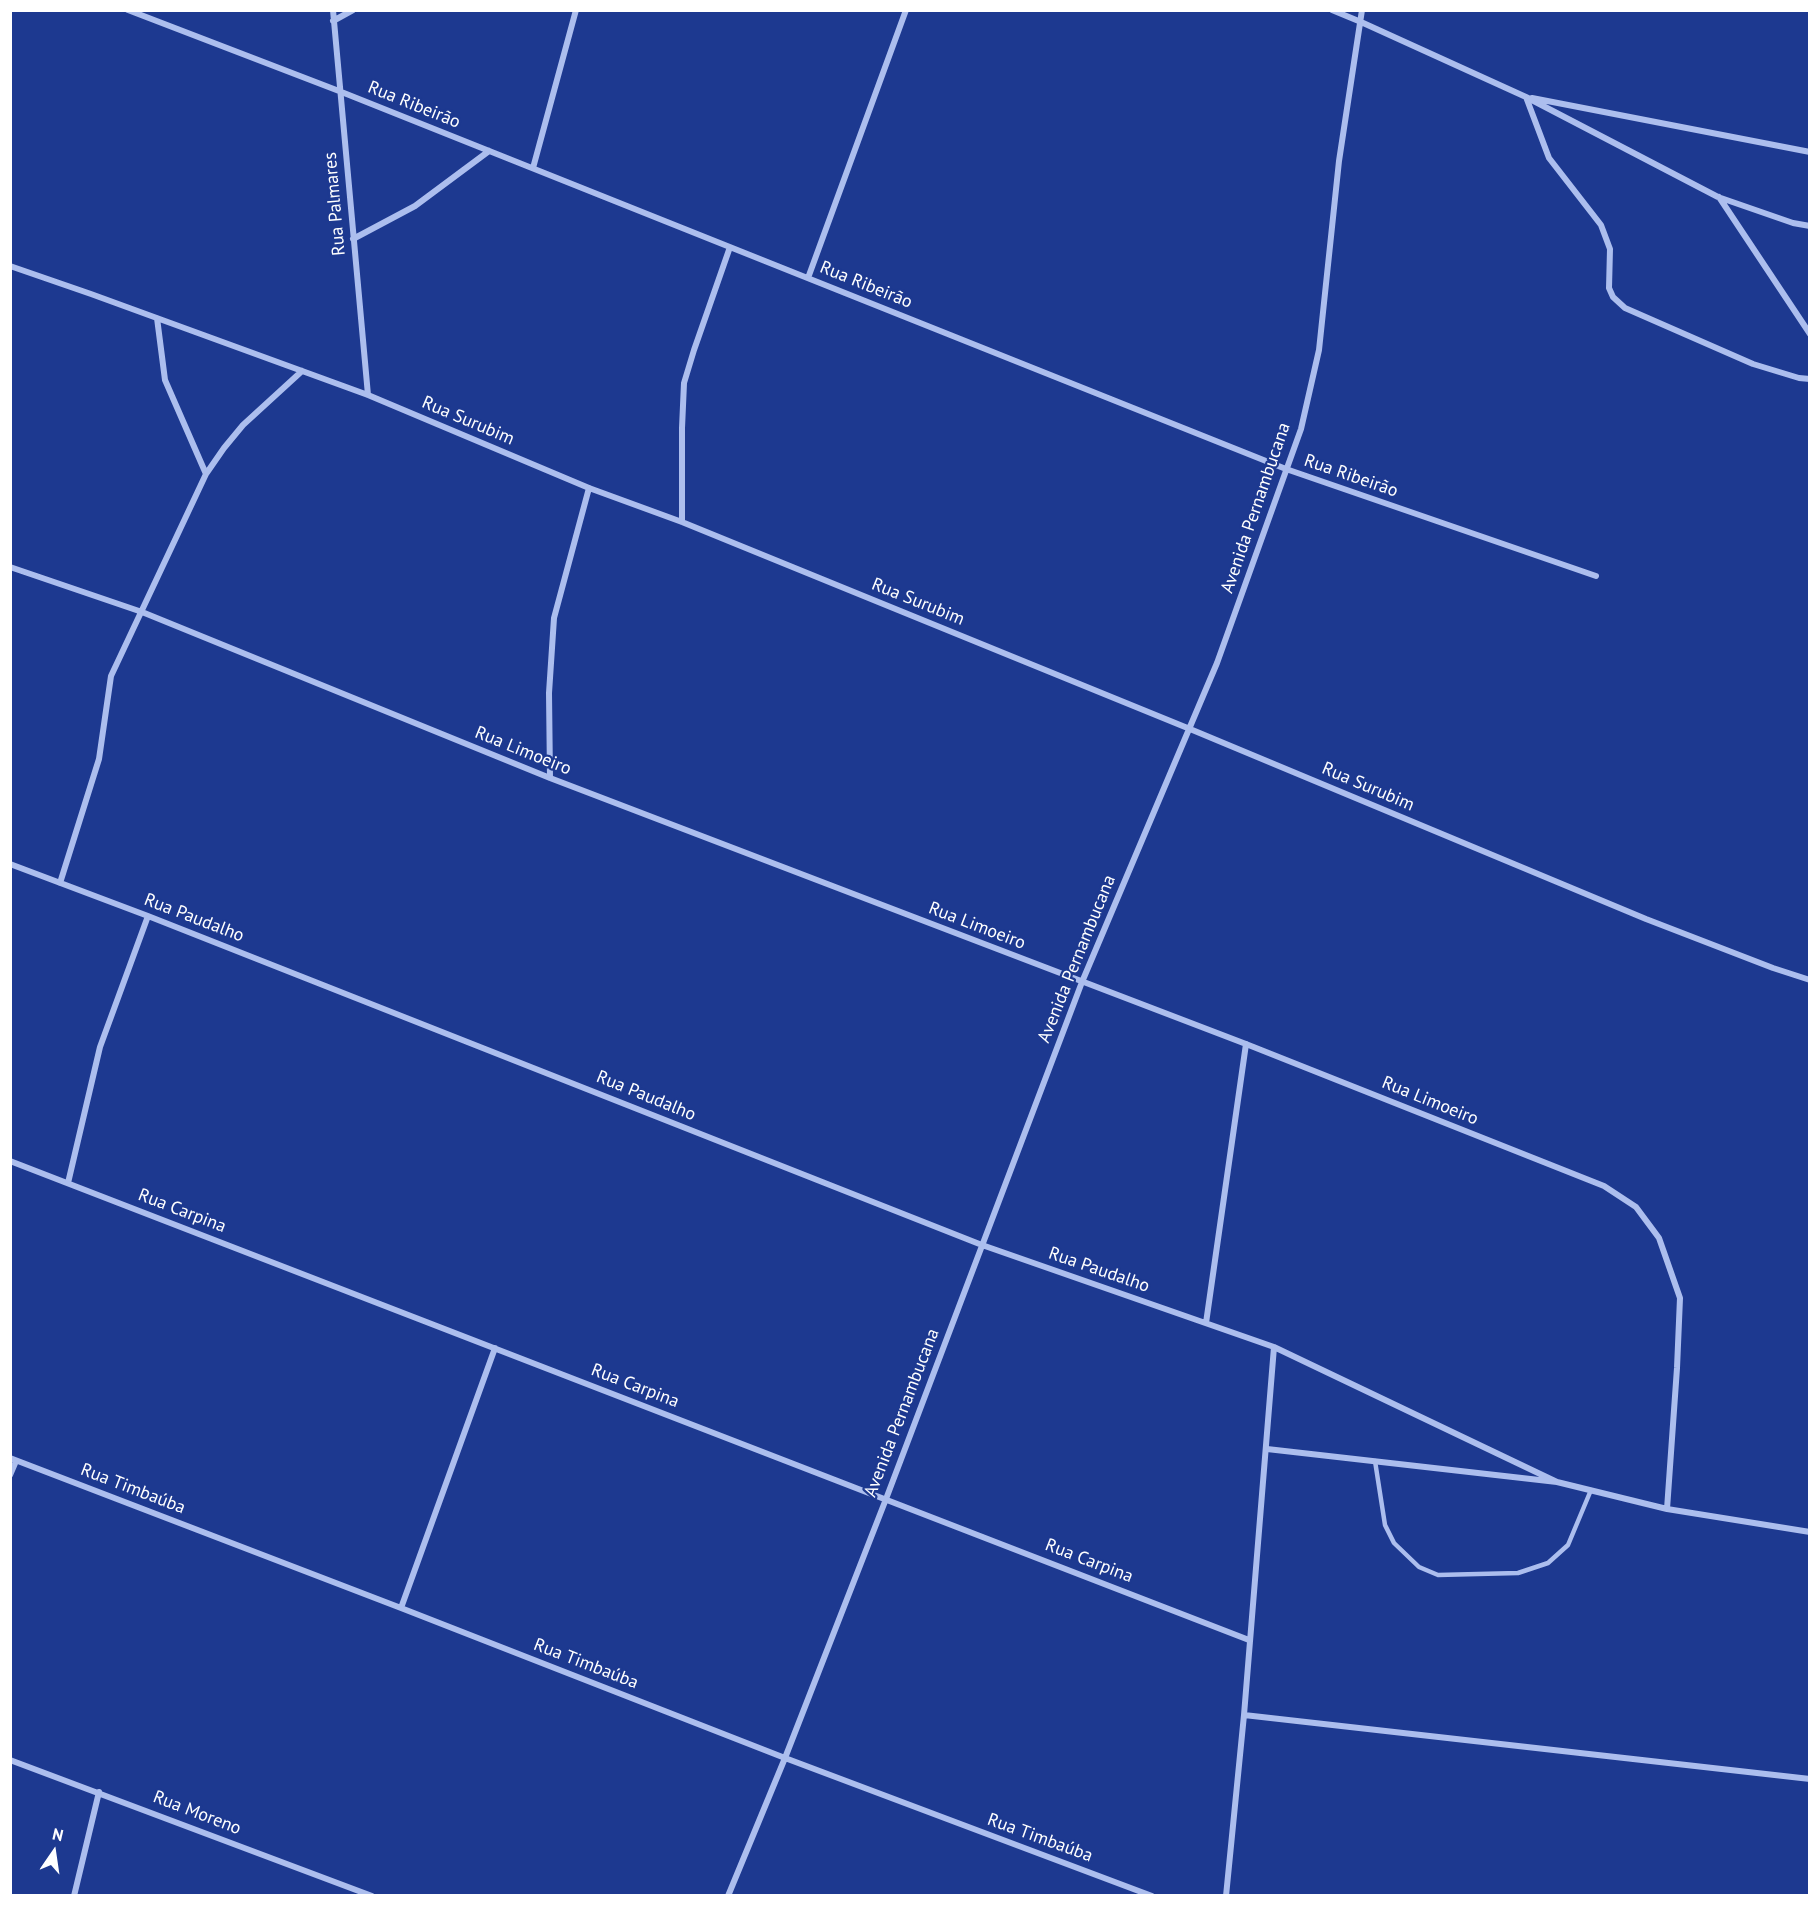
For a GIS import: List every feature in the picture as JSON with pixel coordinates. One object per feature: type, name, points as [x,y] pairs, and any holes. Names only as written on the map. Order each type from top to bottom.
[{"type":"street","name":"Rua Ribeirão","points":[[128,10],[339,91],[1286,469],[1596,576]]},
{"type":"street","name":"Rua Palmares","points":[[333,10],[368,395]]},
{"type":"street","points":[[333,21],[353,10]]},
{"type":"street","points":[[533,168],[576,10]]},
{"type":"street","points":[[808,278],[906,10]]},
{"type":"street","points":[[1332,10],[1526,97],[1718,197],[1793,223],[1809,226]]},
{"type":"street","name":"Avenida Pernambucana","points":[[728,1896],[785,1758],[886,1499],[1082,982],[1217,663],[1301,429],[1319,350],[1340,161],[1362,10]]},
{"type":"street","points":[[1526,97],[1809,152]]},
{"type":"street","points":[[1526,97],[1549,158],[1601,225],[1610,249],[1610,288],[1613,297],[1625,308],[1753,364],[1809,379]]},
{"type":"street","points":[[353,239],[415,206],[489,151]]},
{"type":"street","points":[[1718,197],[1809,334]]},
{"type":"street","points":[[682,522],[684,383],[730,247]]},
{"type":"street","name":"Rua Surubim","points":[[10,266],[368,395],[589,488],[682,522],[1190,729],[1646,919],[1809,980]]},
{"type":"street","points":[[157,318],[165,380],[206,474]]},
{"type":"street","points":[[60,883],[99,759],[111,676],[206,474],[243,425],[302,371]]},
{"type":"street","points":[[550,778],[549,693],[554,618],[589,488]]},
{"type":"street","name":"Rua Limoeiro","points":[[10,567],[142,612],[550,778],[1246,1044],[1604,1186],[1636,1206],[1659,1238],[1680,1298],[1667,1509]]},
{"type":"street","name":"Rua Paudalho","points":[[10,864],[148,916],[982,1245],[1274,1347],[1557,1482]]},
{"type":"street","points":[[68,1183],[100,1047],[148,916]]},
{"type":"street","points":[[1206,1323],[1246,1044]]},
{"type":"street","name":"Rua Carpina","points":[[10,1161],[1250,1640]]},
{"type":"street","points":[[1226,1896],[1244,1714],[1274,1347]]},
{"type":"street","points":[[401,1608],[495,1348]]},
{"type":"street","points":[[1267,1449],[1557,1482],[1667,1509],[1809,1532]]},
{"type":"street","points":[[10,1475],[14,1460]]},
{"type":"street","name":"Rua Timbaúba","points":[[14,1460],[785,1758],[1152,1896]]},
{"type":"street","points":[[1244,1714],[1809,1779]]},
{"type":"street","name":"Rua Moreno","points":[[10,1760],[368,1895]]},
{"type":"street","points":[[74,1896],[99,1792]]},
{"type":"lane","points":[[1375,1461],[1385,1525],[1394,1543],[1419,1566],[1438,1575],[1518,1573],[1548,1563],[1568,1545],[1591,1490]]}]
